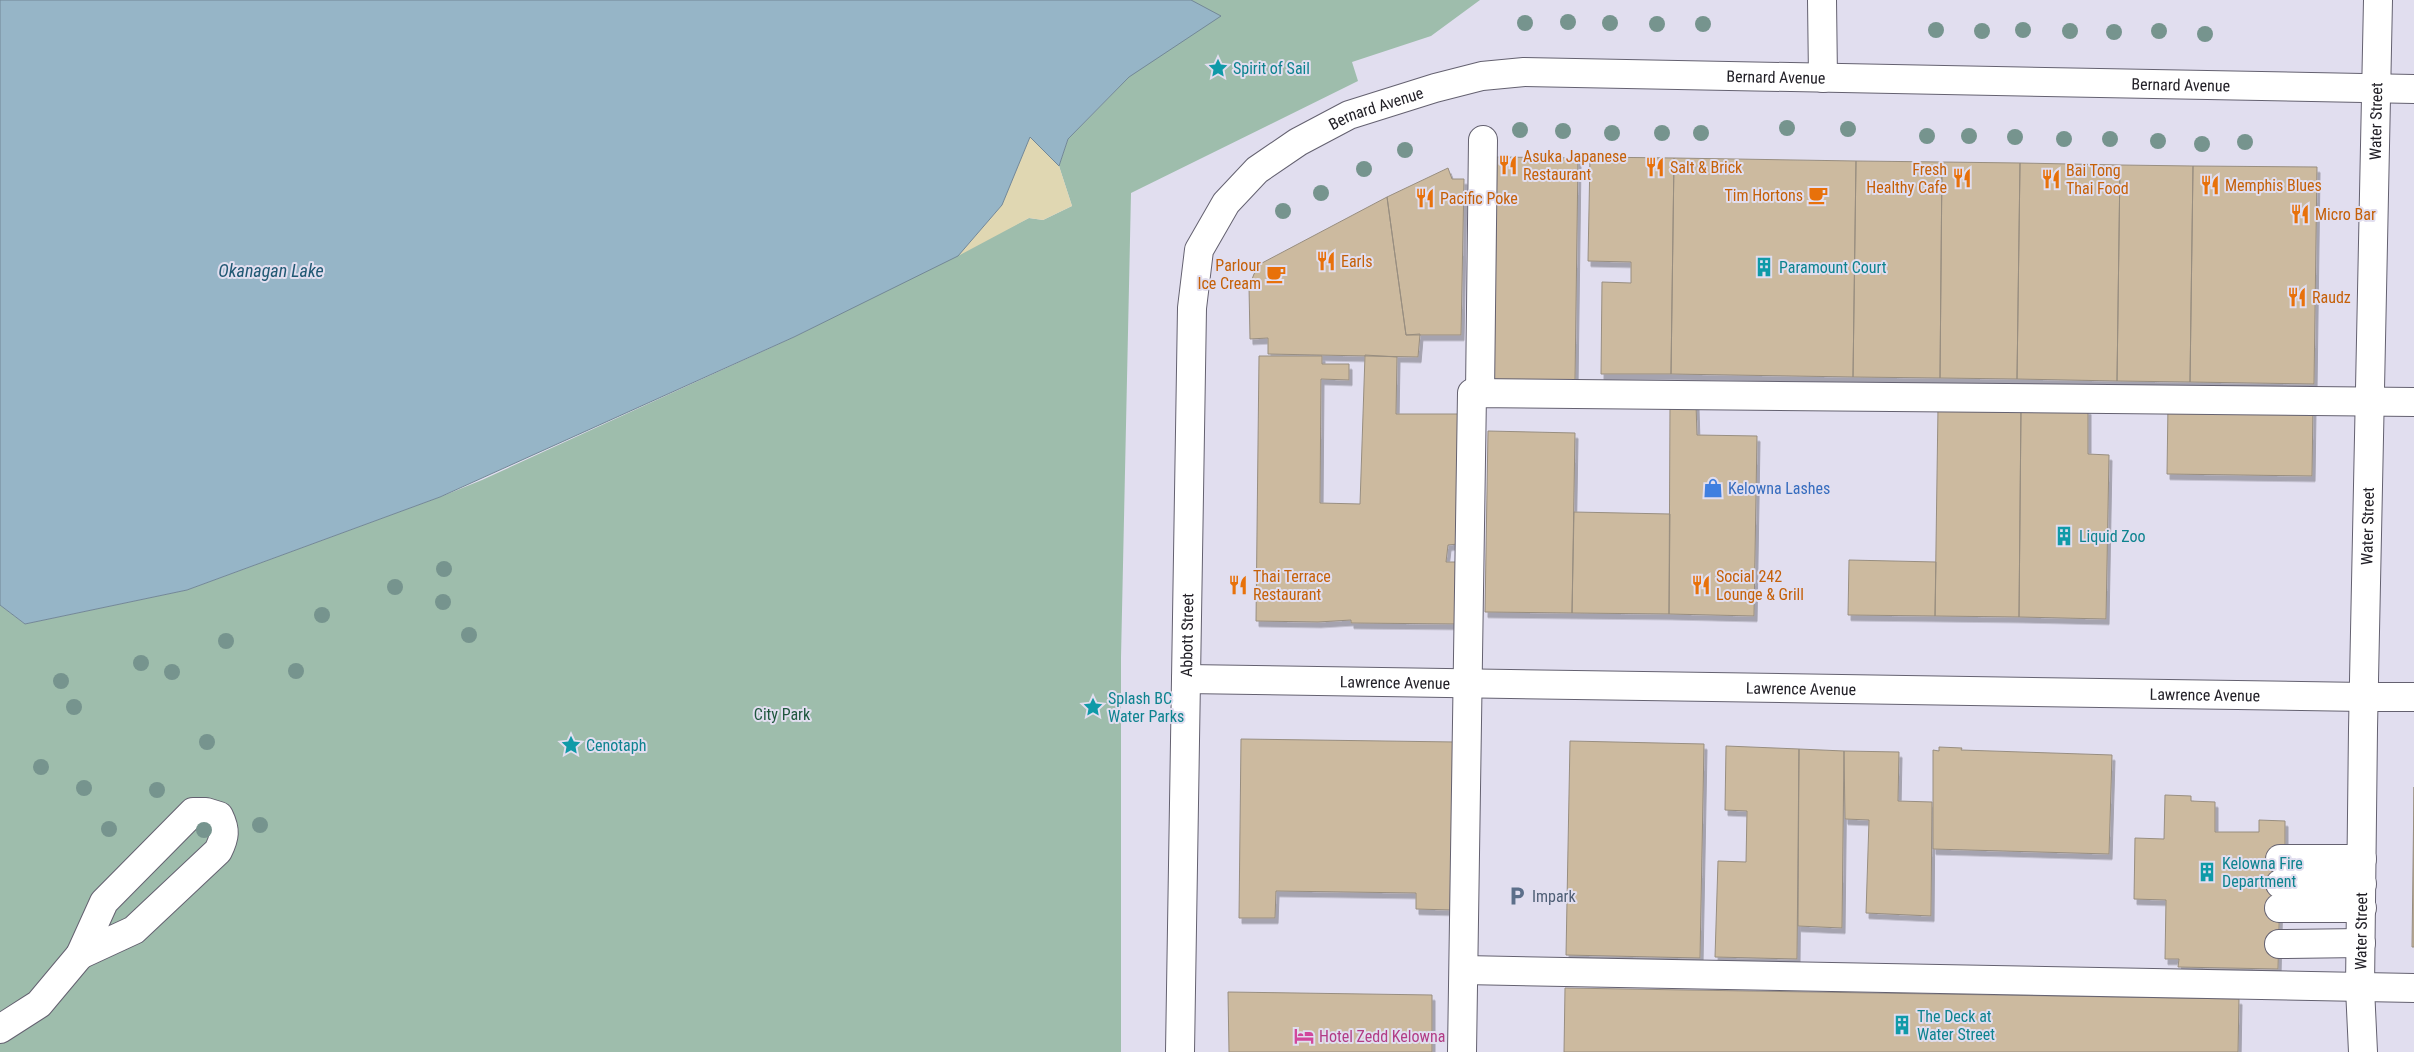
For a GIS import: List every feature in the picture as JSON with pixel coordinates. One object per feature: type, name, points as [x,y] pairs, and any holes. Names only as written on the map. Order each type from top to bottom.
[{"type":"main road","points":[[1822,0],[1823,78]]},
{"type":"main road","name":"Water Street","points":[[2363,1052],[2360,988],[2364,697],[2378,0]]},
{"type":"main road","name":"Bernard Avenue","points":[[1199,250],[1226,203],[1257,170],[1298,142],[1349,115],[1435,88],[1482,76],[1524,72],[2414,89]]},
{"type":"main road","points":[[1480,393],[1483,140]]},
{"type":"main road","name":"Abbott Street","points":[[1180,1052],[1192,308],[1199,250]]},
{"type":"main road","points":[[1462,1052],[1472,393],[2414,402]]},
{"type":"main road","name":"Lawrence Avenue","points":[[1186,679],[2414,697]]},
{"type":"main road","points":[[0,1029],[39,1004],[80,955],[104,902],[181,822],[192,812],[206,812],[219,816],[225,828],[224,838],[218,851],[134,930],[80,955]]},
{"type":"main road","points":[[2362,883],[2280,884],[2362,883]]},
{"type":"main road","points":[[2279,944],[2361,943]]},
{"type":"main road","points":[[1464,970],[2414,988]]},
{"type":"green space","name":"City Park","points":[[1191,0],[1480,0],[1431,36],[1352,62],[1358,81],[1131,193],[1121,658],[1121,1052],[0,1052],[0,605],[25,624],[187,590],[440,497],[482,480],[794,337],[1029,218],[1043,220],[1072,206],[1059,166],[1068,139],[1129,77]]},
{"type":"sand","points":[[1030,137],[1059,166],[1072,206],[1043,220],[1029,218],[958,256],[1002,205]]},
{"type":"water","name":"Okanagan Lake","points":[[0,0],[1191,0],[1221,16],[1129,77],[1068,139],[1059,166],[1030,137],[1002,205],[958,256],[794,337],[440,497],[187,590],[25,624],[0,605]]},
{"type":"building","points":[[1497,157],[1578,158],[1575,381],[1494,380]]},
{"type":"building","points":[[1590,157],[1674,158],[1671,374],[1601,374],[1602,282],[1631,283],[1631,262],[1588,261]]},
{"type":"building","name":"Paramount Court","points":[[1674,158],[1856,161],[1853,377],[1671,374]]},
{"type":"building","points":[[1856,161],[1942,162],[1940,378],[1853,377]]},
{"type":"building","points":[[1942,162],[2020,163],[2017,379],[1940,378]]},
{"type":"building","points":[[2020,163],[2120,165],[2117,381],[2017,379]]},
{"type":"building","points":[[2120,165],[2193,166],[2190,382],[2117,381]]},
{"type":"building","points":[[2193,166],[2317,167],[2314,384],[2190,382]]},
{"type":"building","points":[[1448,168],[1452,179],[1464,179],[1461,335],[1406,335],[1387,197]]},
{"type":"building","points":[[1387,197],[1406,335],[1420,334],[1418,357],[1268,354],[1268,338],[1250,339],[1249,287],[1254,274],[1262,263]]},
{"type":"building","points":[[1365,355],[1397,357],[1396,414],[1460,414],[1458,544],[1448,545],[1446,562],[1458,562],[1457,624],[1351,623],[1351,620],[1318,622],[1256,621],[1259,356],[1322,356],[1322,364],[1349,364],[1349,380],[1321,379],[1320,503],[1360,504]]},
{"type":"building","points":[[1670,404],[1696,404],[1697,435],[1757,436],[1754,616],[1669,614]]},
{"type":"building","points":[[2168,404],[2313,406],[2312,476],[2167,474]]},
{"type":"building","points":[[1938,407],[2021,408],[2019,617],[1935,616]]},
{"type":"building","name":"Liquid Zoo","points":[[2021,408],[2088,409],[2088,454],[2109,455],[2106,619],[2019,617]]},
{"type":"building","points":[[1488,431],[1575,433],[1572,613],[1485,612]]},
{"type":"building","points":[[1574,512],[1670,514],[1669,614],[1572,613]]},
{"type":"building","points":[[1849,560],[1936,562],[1935,616],[1848,615]]},
{"type":"building","points":[[1241,739],[1455,742],[1452,910],[1416,909],[1416,893],[1276,891],[1275,918],[1239,918]]},
{"type":"building","points":[[1570,741],[1704,744],[1700,958],[1566,955]]},
{"type":"building","points":[[1726,746],[1799,749],[1797,959],[1715,957],[1718,861],[1746,862],[1747,811],[1725,810]]},
{"type":"building","points":[[1939,747],[1962,748],[1961,750],[2112,755],[2109,854],[1933,849],[1933,750],[1939,751]]},
{"type":"building","points":[[1799,749],[1844,751],[1842,928],[1798,926]]},
{"type":"building","points":[[1844,751],[1899,752],[1898,801],[1932,802],[1931,916],[1866,913],[1869,820],[1845,819]]},
{"type":"building","points":[[2414,787],[2414,947],[2412,947]]},
{"type":"building","name":"Kelowna Fire Department","points":[[2165,795],[2191,796],[2191,801],[2215,802],[2215,832],[2259,832],[2259,820],[2285,821],[2285,848],[2281,848],[2278,969],[2178,967],[2179,959],[2165,959],[2166,900],[2134,899],[2135,838],[2164,839]]},
{"type":"building","name":"The Deck at Water Street","points":[[1565,988],[2239,999],[2238,1052],[1564,1052]]},
{"type":"building","points":[[1228,992],[1432,995],[1432,1052],[1229,1052]]},
{"type":"place","name":"Spirit of Sail","points":[[1218,68]]},
{"type":"place","name":"Asuka Japanese Restaurant","points":[[1508,165]]},
{"type":"place","name":"Salt & Brick","points":[[1655,167]]},
{"type":"place","name":"Fresh Healthy Cafe","points":[[1962,178]]},
{"type":"place","name":"Bai Tong Thai Food","points":[[2051,179]]},
{"type":"place","name":"Memphis Blues","points":[[2210,185]]},
{"type":"place","name":"Tim Hortons","points":[[1818,195]]},
{"type":"place","name":"Pacific Poke","points":[[1425,198]]},
{"type":"place","name":"Micro Bar","points":[[2300,214]]},
{"type":"place","name":"Earls","points":[[1326,261]]},
{"type":"place","name":"Paramount Court","points":[[1764,267]]},
{"type":"place","name":"Parlour Ice Cream","points":[[1276,274]]},
{"type":"place","name":"Raudz","points":[[2297,297]]},
{"type":"place","name":"Kelowna Lashes","points":[[1713,488]]},
{"type":"place","name":"Liquid Zoo","points":[[2064,536]]},
{"type":"place","name":"Thai Terrace Restaurant","points":[[1238,585]]},
{"type":"place","name":"Social 242 Lounge & Grill","points":[[1701,585]]},
{"type":"place","name":"Splash BC Water Parks","points":[[1093,707]]},
{"type":"place","name":"Cenotaph","points":[[571,745]]},
{"type":"place","name":"Kelowna Fire Department","points":[[2207,872]]},
{"type":"place","name":"Impark","points":[[1517,896]]},
{"type":"place","name":"The Deck at Water Street","points":[[1902,1025]]},
{"type":"place","name":"Hotel Zedd Kelowna","points":[[1304,1036]]}]
